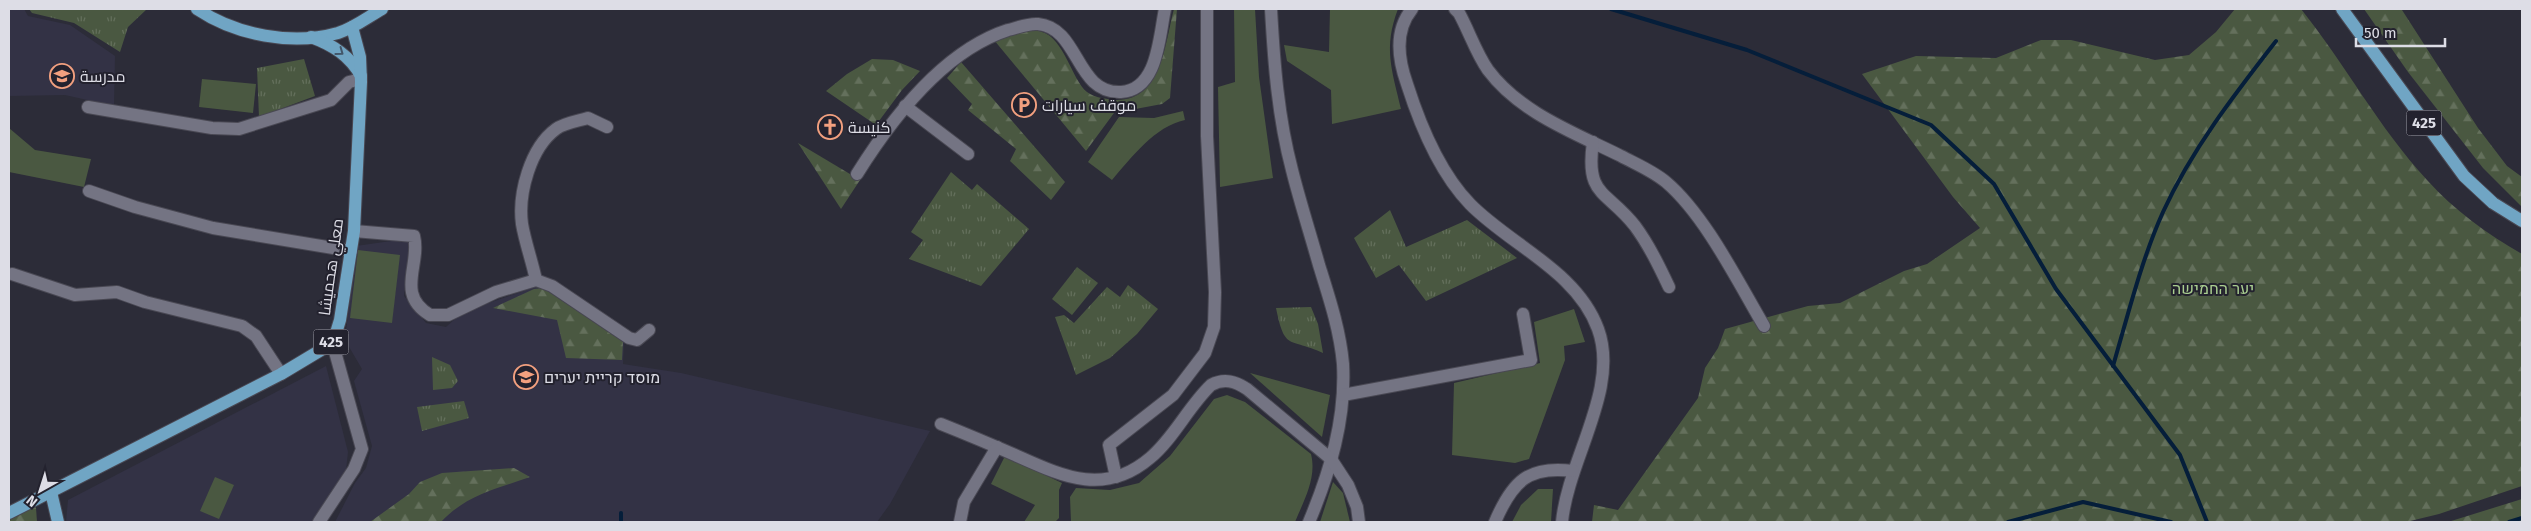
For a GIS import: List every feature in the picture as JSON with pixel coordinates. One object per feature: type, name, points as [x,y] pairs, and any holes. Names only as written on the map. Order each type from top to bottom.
[{"type":"main road","points":[[197,9],[241,30],[282,37],[311,37],[338,33],[382,9]]},
{"type":"main road","name":"425","points":[[2342,9],[2464,176],[2487,198],[2522,222]]},
{"type":"main road","name":"معلي هحميشا","points":[[332,341],[340,320],[354,231],[361,78],[360,57],[352,27]]},
{"type":"main road","points":[[311,37],[342,52],[356,67],[361,78]]},
{"type":"main road","name":"425","points":[[9,514],[281,374],[318,354],[332,341]]},
{"type":"main road","points":[[51,492],[58,522]]},
{"type":"street","points":[[857,174],[881,135],[905,106],[971,46],[996,34],[1038,24],[1055,30],[1062,36],[1095,85],[1112,92],[1132,90],[1146,80],[1152,69],[1165,9]]},
{"type":"street","points":[[1116,477],[1109,444],[1173,395],[1205,353],[1214,327],[1215,292],[1207,136],[1207,9]]},
{"type":"street","points":[[1270,9],[1274,72],[1282,128],[1338,332],[1342,363],[1343,396],[1331,459],[1309,522]]},
{"type":"street","points":[[1412,9],[1400,30],[1399,47],[1402,70],[1418,119],[1438,156],[1468,202],[1563,280],[1588,309],[1598,329],[1604,371],[1602,389],[1573,471],[1562,522]]},
{"type":"street","points":[[1455,9],[1459,13],[1488,70],[1504,88],[1541,116],[1649,170],[1667,183],[1688,206],[1721,250],[1764,326]]},
{"type":"street","points":[[88,107],[212,128],[239,129],[331,100],[349,82],[361,78]]},
{"type":"street","points":[[905,106],[968,154]]},
{"type":"street","points":[[536,280],[522,223],[521,203],[526,179],[534,157],[544,140],[556,129],[568,123],[588,118],[607,127]]},
{"type":"street","points":[[1593,142],[1590,169],[1598,188],[1644,238],[1669,287]]},
{"type":"street","points":[[89,191],[135,207],[212,228],[351,251]]},
{"type":"street","points":[[354,231],[414,236],[411,290],[416,302],[430,315],[448,315],[496,292],[536,280],[552,286],[629,338],[637,340],[649,330]]},
{"type":"street","points":[[12,274],[75,295],[116,292],[145,302],[242,326],[256,336],[281,374]]},
{"type":"street","points":[[1343,396],[1531,360],[1523,314]]},
{"type":"street","points":[[319,522],[357,464],[362,449],[332,341]]},
{"type":"street","points":[[941,424],[1070,478],[1097,480],[1116,477],[1131,471],[1150,458],[1168,439],[1208,388],[1222,381],[1236,383],[1247,389],[1331,459],[1348,485],[1357,507],[1359,522]]},
{"type":"street","points":[[960,522],[964,502],[997,447]]},
{"type":"street","points":[[1496,522],[1512,490],[1522,479],[1542,469],[1573,471]]},
{"type":"shaded area","name":"مدرسة","points":[[9,9],[24,9],[28,16],[70,25],[115,56],[114,106],[65,95],[9,96]]},
{"type":"shaded area","name":"מוסד קריית יערים","points":[[405,239],[409,243],[404,296],[426,323],[446,327],[464,311],[542,285],[624,341],[623,364],[681,373],[930,431],[890,504],[877,522],[335,522],[355,483],[366,468],[372,446],[354,381],[362,369],[345,340],[356,246]]},
{"type":"shaded area","points":[[326,366],[348,452],[345,479],[322,522],[66,522],[68,500]]},
{"type":"green space","points":[[29,9],[147,9],[128,27],[120,52],[74,23],[32,13]]},
{"type":"green space","points":[[1174,9],[1177,9],[1170,98],[1162,104],[1114,113],[1086,151],[994,40],[1024,32],[1042,32],[1050,36],[1062,50],[1087,92],[1097,97],[1116,100],[1131,98],[1143,91],[1159,67]]},
{"type":"green space","points":[[1234,9],[1255,9],[1259,77],[1273,178],[1220,187],[1218,87],[1235,82]]},
{"type":"green space","points":[[1330,9],[1398,9],[1393,23],[1390,59],[1401,109],[1332,124],[1331,90],[1287,61],[1284,45],[1329,52]]},
{"type":"green space","name":"יער החמישה","points":[[2235,9],[2301,9],[2393,139],[2427,180],[2472,221],[2522,254],[2522,486],[2439,514],[2406,522],[1592,522],[1594,505],[1618,510],[1698,398],[1705,368],[1718,348],[1725,329],[1808,306],[1840,303],[1904,271],[1927,264],[1980,228],[1953,197],[1862,74],[1916,56],[1996,58],[2041,40],[2071,40],[2155,60],[2189,55],[2216,32]]},
{"type":"green space","points":[[2364,9],[2402,10],[2478,128],[2507,166],[2522,177],[2522,207],[2483,168],[2408,72]]},
{"type":"green space","points":[[304,59],[315,96],[259,117],[257,68]]},
{"type":"green space","points":[[872,59],[893,60],[920,71],[902,90],[876,125],[826,91],[847,74]]},
{"type":"green space","points":[[961,62],[1065,182],[1051,200],[1010,161],[1016,149],[968,110],[972,104],[947,78]]},
{"type":"green space","points":[[202,79],[256,84],[253,113],[199,107]]},
{"type":"green space","points":[[1183,111],[1185,120],[1174,123],[1144,144],[1112,180],[1088,162],[1119,117],[1154,118]]},
{"type":"green space","points":[[9,128],[35,150],[91,159],[84,187],[9,172]]},
{"type":"green space","points":[[798,143],[860,180],[841,209]]},
{"type":"green space","points":[[951,172],[972,190],[977,184],[1029,229],[981,286],[909,259],[923,240],[911,232]]},
{"type":"green space","points":[[1390,210],[1406,247],[1467,220],[1517,258],[1426,301],[1399,265],[1376,278],[1354,238]]},
{"type":"green space","points":[[358,250],[400,255],[392,323],[350,318]]},
{"type":"green space","points":[[1077,267],[1098,283],[1072,315],[1052,299]]},
{"type":"green space","points":[[1128,285],[1158,309],[1137,334],[1110,358],[1076,375],[1055,317],[1064,315],[1074,323],[1107,287],[1120,297]]},
{"type":"green space","points":[[543,288],[623,342],[622,360],[566,358],[557,320],[493,308],[534,289]]},
{"type":"green space","points":[[1311,307],[1318,324],[1323,353],[1290,341],[1282,331],[1276,308]]},
{"type":"green space","points":[[1574,309],[1585,342],[1564,346],[1565,360],[1529,459],[1515,463],[1452,455],[1454,383],[1540,363],[1534,322]]},
{"type":"green space","points":[[432,357],[450,365],[458,381],[452,388],[433,390]]},
{"type":"green space","points":[[1250,373],[1330,395],[1322,437]]},
{"type":"green space","points":[[1227,395],[1245,402],[1311,454],[1311,480],[1295,522],[1071,522],[1070,497],[1076,488],[1110,490],[1139,483],[1170,456],[1214,399]]},
{"type":"green space","points":[[464,401],[469,418],[422,431],[417,407]]},
{"type":"green space","points":[[1005,456],[1062,483],[1059,490],[1059,518],[1055,522],[1024,522],[1035,505],[991,484]]},
{"type":"green space","points":[[514,468],[530,477],[493,489],[471,499],[441,522],[370,522],[409,494],[420,482],[442,473]]},
{"type":"green space","points":[[215,477],[234,485],[219,519],[200,511]]},
{"type":"green space","points":[[1333,482],[1343,493],[1350,522],[1320,522]]},
{"type":"green space","points":[[1538,489],[1553,489],[1551,522],[1512,522],[1521,505]]},
{"type":"green space","points":[[29,498],[36,508],[37,522],[9,522],[9,510]]},
{"type":"green space","points":[[2522,499],[2522,522],[2448,522]]},
{"type":"waterway","points":[[1611,9],[1747,50],[1931,125],[1994,184],[2056,289],[2180,455],[2207,522]]},
{"type":"waterway","points":[[2113,366],[2148,250],[2174,189],[2200,144],[2276,41]]},
{"type":"waterway","points":[[2008,522],[2083,502],[2171,522]]},
{"type":"waterway","points":[[621,513],[621,522]]},
{"type":"waterway","points":[[2509,522],[2522,518]]},
{"type":"place","name":"مدرسة","points":[[62,76]]},
{"type":"place","name":"موقف سيارات","points":[[1024,105]]},
{"type":"place","name":"كنيسة","points":[[830,127]]},
{"type":"place","name":"מוסד קריית יערים","points":[[526,377]]}]
